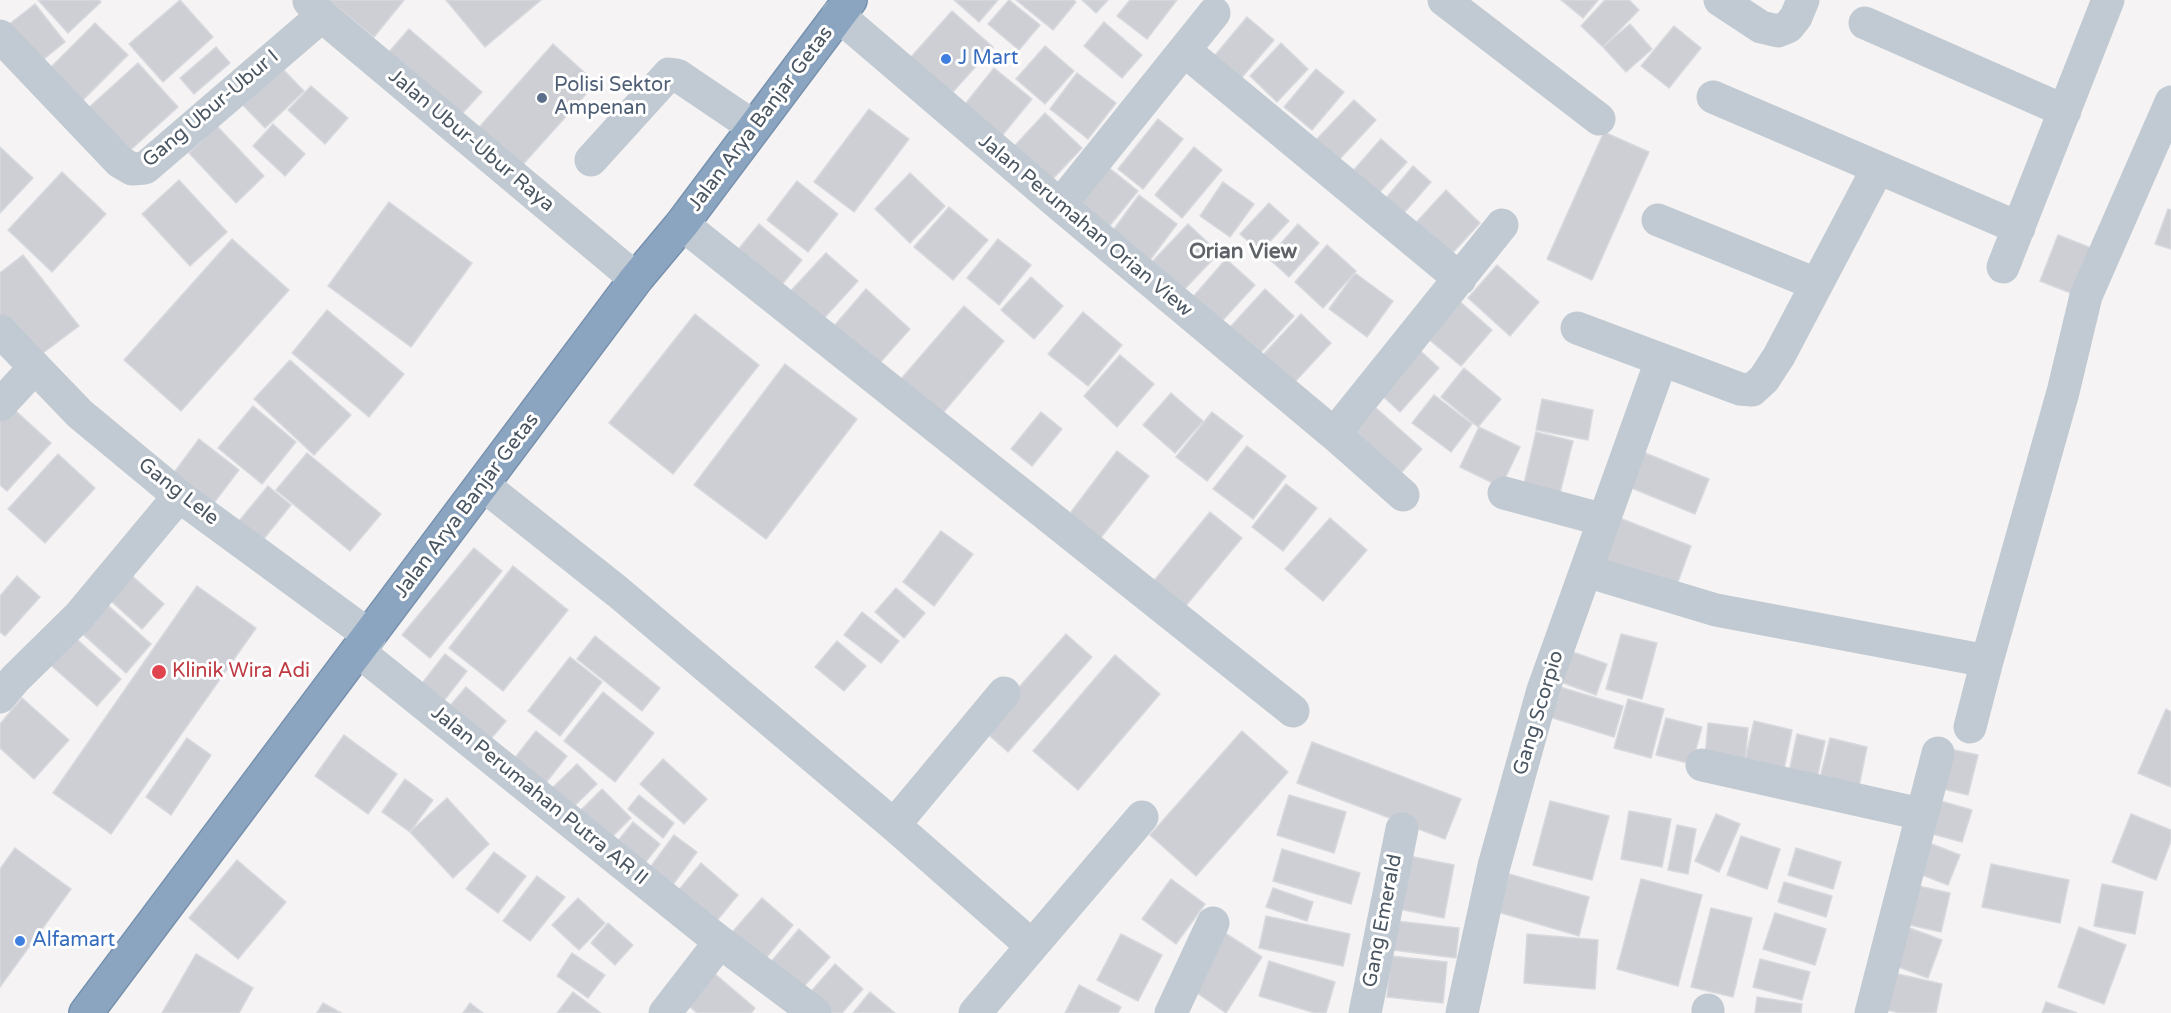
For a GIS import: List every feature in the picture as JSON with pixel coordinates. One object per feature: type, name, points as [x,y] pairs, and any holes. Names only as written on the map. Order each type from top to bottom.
[{"type":"highway","name":"Jalan Arya Banjar Getas","points":[[86,1013],[636,279],[682,224],[844,8]]},
{"type":"street","points":[[1444,0],[1599,119]]},
{"type":"street","points":[[1720,0],[1761,27],[1778,31],[1788,27],[1803,0]]},
{"type":"street","points":[[2003,267],[2108,0]]},
{"type":"street","name":"Gang Ubur-Ubur I","points":[[0,36],[120,162],[132,169],[145,168],[315,8]]},
{"type":"street","name":"Jalan Ubur-Ubur Raya","points":[[315,8],[636,279]]},
{"type":"street","name":"Jalan Perumahan Orian View","points":[[844,8],[1060,205],[1334,434],[1403,495]]},
{"type":"street","points":[[1060,205],[1214,13]]},
{"type":"street","points":[[1865,23],[2065,111]]},
{"type":"street","points":[[1185,51],[1460,279]]},
{"type":"street","points":[[591,160],[669,74],[677,75],[754,127]]},
{"type":"street","points":[[1713,97],[2019,228]]},
{"type":"street","points":[[1970,727],[2086,296],[2171,102]]},
{"type":"street","points":[[1577,328],[1740,389],[1752,390],[1764,379],[1779,356],[1878,168]]},
{"type":"street","points":[[1658,220],[1816,284]]},
{"type":"street","points":[[682,224],[1293,711]]},
{"type":"street","points":[[1334,434],[1502,225]]},
{"type":"street","name":"Gang Lele","points":[[0,332],[80,414],[364,643]]},
{"type":"street","name":"Gang Scorpio","points":[[1462,1013],[1494,866],[1544,690],[1661,361]]},
{"type":"street","points":[[0,405],[35,367]]},
{"type":"street","points":[[483,485],[618,592],[894,825],[1032,946]]},
{"type":"street","points":[[1504,492],[1604,519]]},
{"type":"street","points":[[0,697],[15,679],[79,616],[179,496]]},
{"type":"street","points":[[1586,571],[1716,610],[1987,661]]},
{"type":"street","name":"Jalan Perumahan Putra AR II","points":[[364,643],[720,942],[815,1013]]},
{"type":"street","points":[[894,825],[1004,693]]},
{"type":"street","points":[[1871,1013],[1938,753]]},
{"type":"street","points":[[1702,765],[1921,814]]},
{"type":"street","points":[[975,1013],[1142,817]]},
{"type":"street","name":"Gang Emerald","points":[[1365,1013],[1402,829]]},
{"type":"street","points":[[1171,1013],[1213,923]]},
{"type":"street","points":[[665,1013],[720,942]]},
{"type":"building","points":[[38,0],[99,0],[101,2],[68,33]]},
{"type":"building","points":[[180,0],[213,37],[163,82],[129,44]]},
{"type":"building","points":[[328,0],[404,0],[374,37]]},
{"type":"building","points":[[446,0],[541,0],[485,47]]},
{"type":"building","points":[[954,0],[998,0],[979,22]]},
{"type":"building","points":[[1009,0],[1040,25],[1019,50],[988,24]]},
{"type":"building","points":[[1016,0],[1073,0],[1076,2],[1053,30]]},
{"type":"building","points":[[1082,0],[1108,0],[1096,13]]},
{"type":"building","points":[[1130,0],[1177,0],[1147,39],[1117,16]]},
{"type":"building","points":[[1561,0],[1598,0],[1583,18]]},
{"type":"building","points":[[1605,0],[1629,0],[1639,10],[1603,47],[1581,26]]},
{"type":"building","points":[[35,4],[65,42],[34,67],[3,29]]},
{"type":"building","points":[[952,11],[993,47],[944,102],[903,66]]},
{"type":"building","points":[[1247,17],[1274,40],[1237,83],[1211,60]]},
{"type":"building","points":[[1104,22],[1142,55],[1122,78],[1084,46]]},
{"type":"building","points":[[95,23],[128,55],[80,103],[47,71]]},
{"type":"building","points":[[1630,24],[1652,49],[1626,72],[1603,47]]},
{"type":"building","points":[[1674,26],[1701,48],[1669,88],[1641,66]]},
{"type":"building","points":[[409,29],[482,92],[460,116],[388,53]]},
{"type":"building","points":[[1281,43],[1308,69],[1277,102],[1250,76]]},
{"type":"building","points":[[553,44],[596,83],[517,171],[474,133]]},
{"type":"building","points":[[1045,46],[1074,71],[1045,104],[1016,79]]},
{"type":"building","points":[[216,47],[230,63],[194,94],[180,78]]},
{"type":"building","points":[[274,60],[304,91],[265,128],[235,97]]},
{"type":"building","points":[[138,63],[178,107],[126,154],[86,110]]},
{"type":"building","points":[[994,68],[1032,99],[996,143],[958,113]]},
{"type":"building","points":[[1316,69],[1344,92],[1312,130],[1284,107]]},
{"type":"building","points":[[1077,73],[1116,103],[1088,139],[1050,109]]},
{"type":"building","points":[[311,86],[348,118],[325,144],[288,110]]},
{"type":"building","points":[[1354,100],[1376,120],[1336,163],[1314,142]]},
{"type":"building","points":[[869,109],[909,139],[854,212],[814,182]]},
{"type":"building","points":[[1045,113],[1082,148],[1045,187],[1008,153]]},
{"type":"building","points":[[1158,119],[1183,139],[1143,189],[1118,169]]},
{"type":"building","points":[[273,124],[305,154],[285,176],[253,146]]},
{"type":"building","points":[[217,126],[264,176],[236,203],[189,153]]},
{"type":"building","points":[[1604,132],[1649,152],[1592,280],[1547,259]]},
{"type":"building","points":[[1381,139],[1407,162],[1377,195],[1352,172]]},
{"type":"building","points":[[0,147],[33,178],[0,213]]},
{"type":"building","points":[[1194,147],[1222,170],[1182,218],[1155,195]]},
{"type":"building","points":[[1413,166],[1431,182],[1404,213],[1386,198]]},
{"type":"building","points":[[1108,167],[1138,191],[1102,235],[1072,211]]},
{"type":"building","points":[[62,172],[106,214],[52,272],[8,230]]},
{"type":"building","points":[[910,173],[945,206],[910,243],[875,209]]},
{"type":"building","points":[[179,180],[227,232],[190,266],[142,214]]},
{"type":"building","points":[[797,181],[838,214],[808,252],[767,220]]},
{"type":"building","points":[[1223,182],[1254,204],[1230,237],[1200,216]]},
{"type":"building","points":[[1446,190],[1480,223],[1447,259],[1412,227]]},
{"type":"building","points":[[1139,195],[1177,224],[1144,268],[1106,240]]},
{"type":"building","points":[[389,202],[472,263],[411,347],[328,286]]},
{"type":"building","points":[[1269,203],[1289,221],[1260,252],[1240,234]]},
{"type":"building","points":[[949,207],[988,240],[953,280],[914,247]]},
{"type":"building","points":[[2168,209],[2171,210],[2171,249],[2155,244]]},
{"type":"building","points":[[759,224],[802,260],[775,293],[732,257]]},
{"type":"building","points":[[1188,224],[1219,253],[1178,296],[1147,267]]},
{"type":"building","points":[[1298,224],[1319,243],[1289,277],[1268,258]]},
{"type":"building","points":[[2058,235],[2099,251],[2081,297],[2040,281]]},
{"type":"building","points":[[232,239],[289,290],[181,411],[124,360]]},
{"type":"building","points":[[998,239],[1031,265],[999,305],[967,278]]},
{"type":"building","points":[[1327,245],[1356,271],[1323,308],[1295,282]]},
{"type":"building","points":[[826,253],[858,281],[817,326],[785,297]]},
{"type":"building","points":[[23,255],[79,326],[35,359],[0,315],[0,273]]},
{"type":"building","points":[[1226,259],[1255,285],[1213,331],[1185,306]]},
{"type":"building","points":[[1497,265],[1539,302],[1510,336],[1468,298]]},
{"type":"building","points":[[1355,273],[1393,301],[1367,337],[1329,309]]},
{"type":"building","points":[[1031,277],[1063,306],[1034,339],[1001,310]]},
{"type":"building","points":[[866,289],[910,329],[878,365],[834,326]]},
{"type":"building","points":[[1265,289],[1294,316],[1251,363],[1222,336]]},
{"type":"building","points":[[1457,299],[1492,330],[1461,366],[1426,337]]},
{"type":"building","points":[[964,306],[1004,341],[942,414],[901,379]]},
{"type":"building","points":[[327,310],[404,374],[369,417],[292,353]]},
{"type":"building","points":[[1083,312],[1122,345],[1088,386],[1048,354]]},
{"type":"building","points":[[695,314],[759,365],[673,474],[609,423]]},
{"type":"building","points":[[1301,314],[1331,343],[1292,385],[1262,356]]},
{"type":"building","points":[[1414,345],[1439,368],[1400,412],[1375,389]]},
{"type":"building","points":[[1120,355],[1154,384],[1117,427],[1084,396]]},
{"type":"building","points":[[290,360],[351,415],[314,455],[254,399]]},
{"type":"building","points":[[785,364],[857,419],[766,539],[694,485]]},
{"type":"building","points":[[1464,368],[1501,399],[1478,427],[1441,397]]},
{"type":"building","points":[[1171,393],[1203,421],[1175,453],[1143,425]]},
{"type":"building","points":[[1434,395],[1472,424],[1451,452],[1412,423]]},
{"type":"building","points":[[1542,399],[1593,410],[1588,440],[1536,430]]},
{"type":"building","points":[[7,403],[51,443],[7,491],[0,485],[0,411]]},
{"type":"building","points":[[253,406],[296,442],[262,484],[218,448]]},
{"type":"building","points":[[1376,408],[1422,449],[1394,481],[1348,439]]},
{"type":"building","points":[[1041,412],[1062,429],[1032,466],[1011,449]]},
{"type":"building","points":[[1212,412],[1243,436],[1207,481],[1176,457]]},
{"type":"building","points":[[1479,427],[1520,447],[1501,487],[1460,467]]},
{"type":"building","points":[[1536,432],[1573,441],[1559,497],[1523,488]]},
{"type":"building","points":[[199,439],[239,470],[210,508],[170,478]]},
{"type":"building","points":[[1247,446],[1286,476],[1253,519],[1213,489]]},
{"type":"building","points":[[1117,451],[1149,476],[1099,540],[1068,516]]},
{"type":"building","points":[[1643,452],[1709,479],[1695,514],[1629,487]]},
{"type":"building","points":[[307,453],[381,514],[350,551],[276,490]]},
{"type":"building","points":[[58,454],[95,488],[45,543],[8,509]]},
{"type":"building","points":[[1286,484],[1317,508],[1283,551],[1252,527]]},
{"type":"building","points":[[268,486],[291,505],[258,546],[234,527]]},
{"type":"building","points":[[1210,512],[1242,538],[1179,614],[1148,588]]},
{"type":"building","points":[[1617,517],[1691,546],[1675,590],[1600,561]]},
{"type":"building","points":[[1330,518],[1367,550],[1323,601],[1285,569]]},
{"type":"building","points":[[941,531],[973,554],[934,606],[903,582]]},
{"type":"building","points":[[474,548],[502,571],[430,658],[402,635]]},
{"type":"building","points":[[513,566],[568,610],[503,691],[449,648]]},
{"type":"building","points":[[122,567],[164,604],[142,629],[100,591]]},
{"type":"building","points":[[17,576],[40,597],[5,636],[0,632],[0,596]]},
{"type":"building","points":[[197,586],[256,628],[111,834],[53,793]]},
{"type":"building","points":[[896,588],[925,613],[904,638],[875,612]]},
{"type":"building","points":[[102,600],[151,644],[126,673],[77,629]]},
{"type":"building","points":[[862,612],[899,641],[881,663],[844,635]]},
{"type":"building","points":[[71,634],[121,679],[97,706],[46,661]]},
{"type":"building","points":[[1066,634],[1092,657],[1008,752],[982,729]]},
{"type":"building","points":[[1621,634],[1657,643],[1642,699],[1606,689]]},
{"type":"building","points":[[595,636],[660,688],[642,711],[577,659]]},
{"type":"building","points":[[837,641],[866,666],[844,691],[815,667]]},
{"type":"building","points":[[1564,649],[1607,664],[1596,695],[1553,679]]},
{"type":"building","points":[[445,654],[467,671],[439,707],[416,691]]},
{"type":"building","points":[[1115,655],[1160,694],[1078,790],[1033,751]]},
{"type":"building","points":[[570,657],[602,682],[560,736],[528,711]]},
{"type":"building","points":[[1550,684],[1623,706],[1614,737],[1540,714]]},
{"type":"building","points":[[466,687],[506,721],[483,748],[443,714]]},
{"type":"building","points":[[603,692],[654,733],[615,782],[564,741]]},
{"type":"building","points":[[22,698],[69,740],[34,779],[0,748],[0,724]]},
{"type":"building","points":[[1628,699],[1664,709],[1651,758],[1614,748]]},
{"type":"building","points":[[2166,709],[2171,712],[2171,787],[2138,773]]},
{"type":"building","points":[[1666,718],[1702,727],[1692,764],[1656,755]]},
{"type":"building","points":[[1754,721],[1792,730],[1784,769],[1745,761]]},
{"type":"building","points":[[1708,723],[1748,728],[1745,761],[1705,757]]},
{"type":"building","points":[[536,731],[567,756],[541,789],[510,764]]},
{"type":"building","points":[[1242,731],[1288,772],[1196,876],[1150,835]]},
{"type":"building","points":[[1797,734],[1825,741],[1816,783],[1788,777]]},
{"type":"building","points":[[344,735],[397,774],[368,814],[315,776]]},
{"type":"building","points":[[187,738],[211,755],[171,815],[146,797]]},
{"type":"building","points":[[1830,738],[1867,747],[1858,791],[1819,782]]},
{"type":"building","points":[[1312,742],[1461,799],[1445,839],[1297,783]]},
{"type":"building","points":[[1945,748],[1978,755],[1968,795],[1935,787]]},
{"type":"building","points":[[663,759],[707,799],[684,824],[640,784]]},
{"type":"building","points":[[577,764],[597,784],[568,812],[548,792]]},
{"type":"building","points":[[405,779],[433,800],[410,832],[382,812]]},
{"type":"building","points":[[602,789],[631,818],[606,843],[577,814]]},
{"type":"building","points":[[639,795],[674,823],[663,838],[628,809]]},
{"type":"building","points":[[1289,795],[1346,812],[1334,853],[1277,835]]},
{"type":"building","points":[[447,798],[489,844],[453,878],[410,832]]},
{"type":"building","points":[[1934,799],[1972,810],[1962,842],[1925,832]]},
{"type":"building","points":[[1550,801],[1609,816],[1592,880],[1533,865]]},
{"type":"building","points":[[1629,811],[1671,819],[1662,867],[1621,859]]},
{"type":"building","points":[[1716,814],[1740,824],[1719,872],[1695,861]]},
{"type":"building","points":[[2131,814],[2171,830],[2171,841],[2156,880],[2112,862]]},
{"type":"building","points":[[633,822],[660,844],[640,869],[613,847]]},
{"type":"building","points":[[1677,825],[1696,829],[1688,874],[1668,870]]},
{"type":"building","points":[[674,835],[697,852],[666,894],[643,877]]},
{"type":"building","points":[[1741,836],[1780,849],[1767,889],[1727,875]]},
{"type":"building","points":[[1924,841],[1960,855],[1948,885],[1912,871]]},
{"type":"building","points":[[15,848],[71,889],[0,987],[0,869]]},
{"type":"building","points":[[1796,848],[1841,862],[1833,889],[1788,875]]},
{"type":"building","points":[[1282,849],[1360,873],[1351,904],[1273,881]]},
{"type":"building","points":[[494,852],[526,876],[498,913],[466,889]]},
{"type":"building","points":[[1409,856],[1454,865],[1444,918],[1399,909]]},
{"type":"building","points":[[237,860],[286,902],[238,959],[189,918]]},
{"type":"building","points":[[701,863],[738,895],[710,929],[672,898]]},
{"type":"building","points":[[1991,864],[2069,880],[2060,923],[1982,907]]},
{"type":"building","points":[[1509,874],[1589,897],[1579,936],[1498,912]]},
{"type":"building","points":[[537,876],[565,897],[530,941],[503,921]]},
{"type":"building","points":[[1171,879],[1205,904],[1176,944],[1142,919]]},
{"type":"building","points":[[1641,879],[1702,895],[1678,986],[1617,969]]},
{"type":"building","points":[[1784,882],[1832,896],[1826,917],[1778,902]]},
{"type":"building","points":[[1910,884],[1950,893],[1941,932],[1901,923]]},
{"type":"building","points":[[2102,884],[2143,892],[2135,934],[2094,926]]},
{"type":"building","points":[[1273,888],[1313,902],[1307,921],[1266,907]]},
{"type":"building","points":[[578,898],[605,923],[579,950],[552,925]]},
{"type":"building","points":[[762,898],[793,925],[762,963],[729,936]]},
{"type":"building","points":[[1711,908],[1752,918],[1733,997],[1691,987]]},
{"type":"building","points":[[1775,913],[1826,929],[1815,965],[1763,949]]},
{"type":"building","points":[[1266,916],[1350,934],[1343,966],[1259,948]]},
{"type":"building","points":[[1396,921],[1459,928],[1456,958],[1393,950]]},
{"type":"building","points":[[608,923],[633,945],[615,965],[591,943]]},
{"type":"building","points":[[1907,927],[1942,940],[1928,978],[1893,965]]},
{"type":"building","points":[[2079,927],[2126,945],[2104,1004],[2058,987]]},
{"type":"building","points":[[799,929],[830,957],[800,991],[769,964]]},
{"type":"building","points":[[1222,931],[1262,957],[1226,1013],[1187,986]]},
{"type":"building","points":[[1121,934],[1162,955],[1138,1001],[1097,980]]},
{"type":"building","points":[[1527,934],[1598,940],[1595,989],[1524,983]]},
{"type":"building","points":[[572,953],[605,975],[588,998],[557,976]]},
{"type":"building","points":[[196,954],[253,988],[239,1013],[162,1013]]},
{"type":"building","points":[[1391,956],[1447,962],[1443,1003],[1387,997]]},
{"type":"building","points":[[1760,959],[1810,972],[1802,1000],[1753,987]]},
{"type":"building","points":[[1269,961],[1335,982],[1326,1013],[1315,1013],[1259,996]]},
{"type":"building","points":[[835,964],[863,989],[842,1013],[829,1013],[808,995]]},
{"type":"building","points":[[708,968],[755,1008],[751,1013],[697,1013],[681,999]]},
{"type":"building","points":[[1889,972],[1942,984],[1936,1013],[1900,1013],[1882,1009]]},
{"type":"building","points":[[1079,985],[1121,1007],[1118,1013],[1065,1013]]},
{"type":"building","points":[[573,992],[601,1013],[557,1013]]},
{"type":"building","points":[[870,992],[895,1013],[853,1013]]},
{"type":"building","points":[[1757,997],[1802,1004],[1801,1013],[1755,1013]]},
{"type":"building","points":[[2046,1002],[2077,1013],[2042,1013]]},
{"type":"building","points":[[323,1003],[341,1013],[317,1013]]},
{"type":"building","points":[[470,1003],[483,1013],[463,1013]]},
{"type":"place","name":"J Mart","points":[[946,59]]},
{"type":"place","name":"Polisi Sektor Ampenan","points":[[542,98]]},
{"type":"place","name":"Klinik Wira Adi","points":[[159,672]]},
{"type":"place","name":"Alfamart","points":[[20,941]]},
{"type":"district","name":"Orian View","points":[[1243,252]]}]
